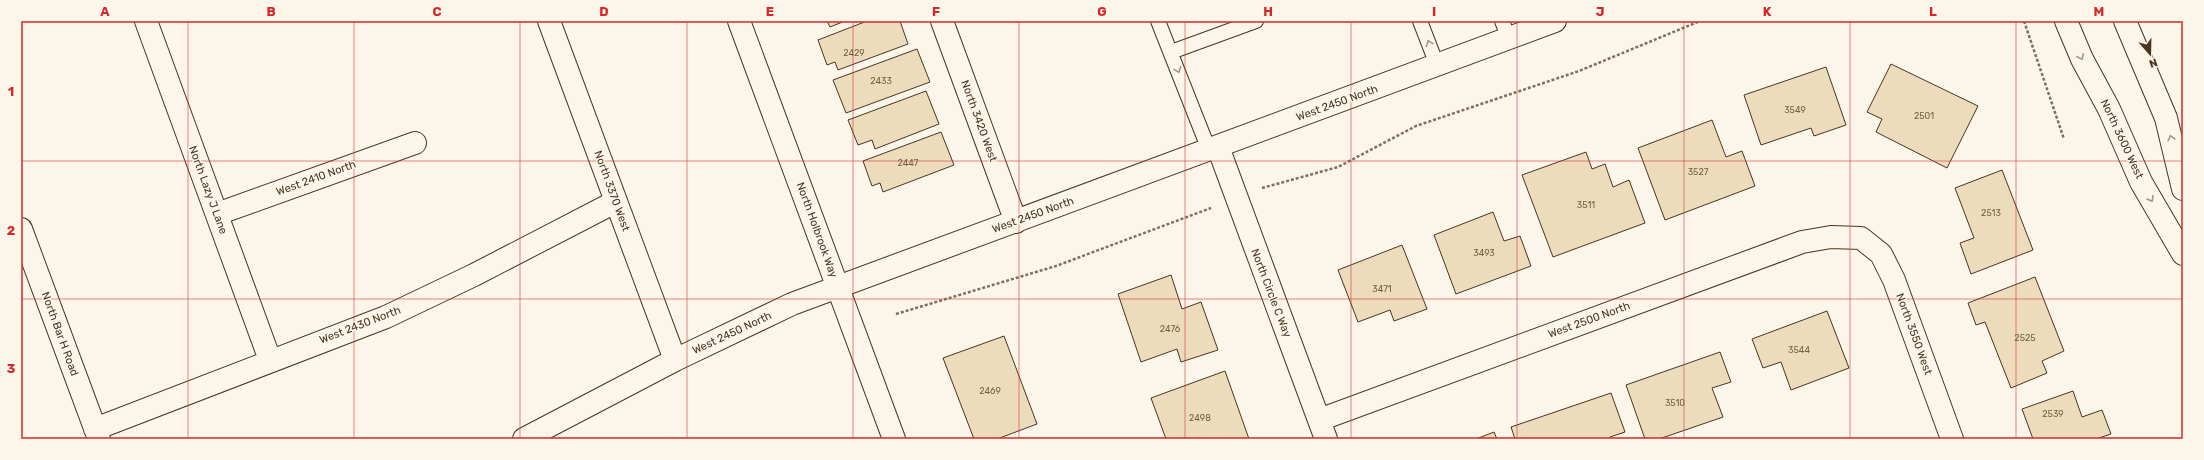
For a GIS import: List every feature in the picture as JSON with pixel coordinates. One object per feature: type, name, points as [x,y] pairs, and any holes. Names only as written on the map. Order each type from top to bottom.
[{"type":"street","name":"North Lazy J Lane","points":[[146,21],[270,360]]},
{"type":"street","name":"North 3370 West","points":[[550,21],[615,202],[675,360]]},
{"type":"street","name":"North Holbrook Way","points":[[739,21],[894,439]]},
{"type":"street","name":"North 3420 West","points":[[942,21],[1016,222]]},
{"type":"street","name":"West 2450 North","points":[[524,439],[675,360],[792,304],[1437,65],[1505,30],[1555,21]]},
{"type":"street","name":"North 3600 West","points":[[2066,21],[2082,58],[2109,109],[2141,182],[2183,254]]},
{"type":"street","points":[[2125,21],[2166,118],[2183,189]]},
{"type":"street","name":"West 2410 North","points":[[216,214],[415,143]]},
{"type":"street","name":"North Circle C Way","points":[[1213,148],[1323,430]]},
{"type":"street","name":"West 2430 North","points":[[97,434],[270,360],[393,313],[474,275],[615,202]]},
{"type":"street","name":"North Bar H Road","points":[[22,233],[97,434]]},
{"type":"street","name":"West 2500 North","points":[[1323,430],[1802,242],[1830,237],[1862,238]]},
{"type":"street","name":"North 3550 West","points":[[1862,238],[1881,254],[1894,280],[1952,439]]},
{"type":"lane","points":[[1158,21],[1213,148]]},
{"type":"lane","points":[[1171,52],[1256,21]]},
{"type":"lane","points":[[1420,21],[1437,65]]},
{"type":"path","points":[[1265,187],[1338,167],[1416,126],[1579,72],[1700,21]]},
{"type":"path","points":[[2024,21],[2064,139]]},
{"type":"path","points":[[896,314],[1056,266],[1198,213]]},
{"type":"building","points":[[827,21],[845,21],[830,27]]},
{"type":"building","points":[[867,21],[900,21],[908,44],[838,70],[835,62],[827,65],[818,40]]},
{"type":"building","points":[[917,49],[930,82],[846,113],[833,80]]},
{"type":"building","points":[[1891,64],[1978,106],[1947,168],[1876,132],[1882,119],[1867,112]]},
{"type":"building","points":[[1826,67],[1846,125],[1814,136],[1811,128],[1761,145],[1744,95]]},
{"type":"building","points":[[926,91],[939,124],[875,149],[872,140],[858,145],[848,120]]},
{"type":"building","points":[[1712,120],[1726,157],[1742,151],[1755,186],[1665,220],[1638,148]]},
{"type":"building","points":[[941,132],[954,165],[883,192],[880,183],[872,186],[863,161]]},
{"type":"building","points":[[1586,152],[1592,169],[1605,164],[1613,187],[1629,180],[1645,223],[1553,257],[1522,175]]},
{"type":"building","points":[[2002,170],[2033,250],[1971,274],[1960,243],[1974,238],[1955,188]]},
{"type":"building","points":[[1493,212],[1504,241],[1520,236],[1531,266],[1456,294],[1434,235]]},
{"type":"building","points":[[1402,245],[1427,309],[1394,321],[1390,310],[1358,322],[1338,270]]},
{"type":"building","points":[[1171,275],[1182,309],[1201,302],[1218,350],[1181,362],[1177,349],[1141,362],[1118,294]]},
{"type":"building","points":[[2035,277],[2064,351],[2042,361],[2047,373],[2011,388],[1985,322],[1976,325],[1968,303]]},
{"type":"building","points":[[1827,311],[1849,368],[1791,390],[1781,362],[1763,368],[1752,339]]},
{"type":"building","points":[[1004,336],[1037,424],[997,439],[974,439],[943,358]]},
{"type":"building","points":[[1720,352],[1731,382],[1712,388],[1723,417],[1659,439],[1645,439],[1626,385]]},
{"type":"building","points":[[1225,371],[1249,439],[1166,439],[1151,398]]},
{"type":"building","points":[[2073,391],[2082,417],[2102,410],[2111,434],[2096,439],[2033,439],[2022,409]]},
{"type":"building","points":[[1611,393],[1625,432],[1610,437],[1610,439],[1515,439],[1511,427]]},
{"type":"building","points":[[1494,432],[1497,439],[1476,439]]}]
